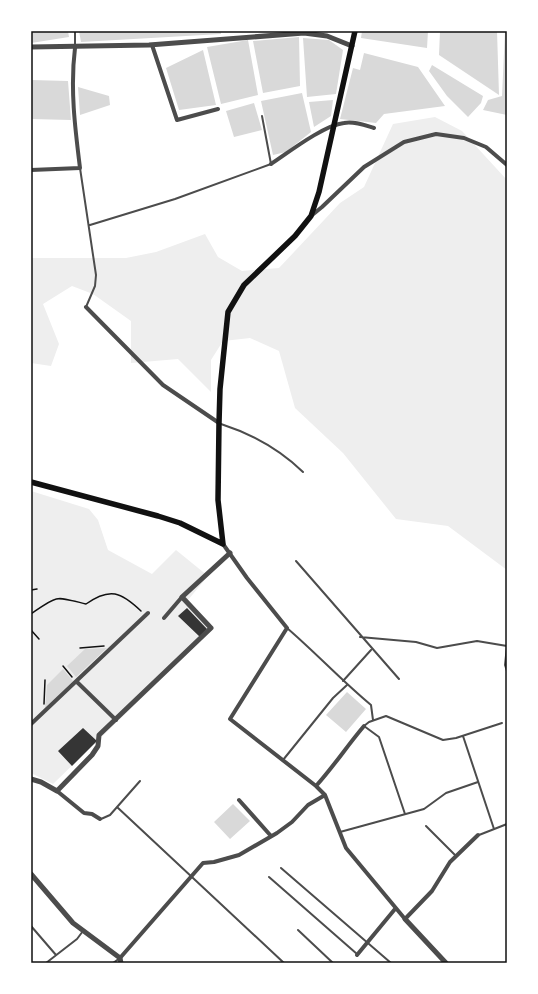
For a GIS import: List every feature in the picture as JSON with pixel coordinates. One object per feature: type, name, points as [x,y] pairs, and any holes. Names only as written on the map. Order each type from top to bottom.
[{"type":"main road","points":[[223,544],[218,500],[219,424],[220,389],[228,312],[244,285],[295,236],[310,216],[319,192],[355,31]]},
{"type":"main road","points":[[31,482],[180,523],[223,544]]},
{"type":"street","points":[[31,47],[75,48],[152,45],[304,33],[327,36],[352,46]]},
{"type":"street","points":[[152,45],[177,120],[218,109]]},
{"type":"street","points":[[31,170],[80,168],[74,124],[73,84],[75,48]]},
{"type":"street","points":[[271,164],[333,125],[345,122],[374,128]]},
{"type":"street","points":[[310,216],[322,207],[364,167],[404,142],[436,134],[464,138],[486,147],[507,165]]},
{"type":"street","points":[[86,307],[163,385],[219,424]]},
{"type":"street","points":[[223,544],[247,578],[287,628],[230,719],[316,786],[325,795],[346,848],[395,909],[446,963]]},
{"type":"street","points":[[164,618],[182,597],[230,553]]},
{"type":"street","points":[[57,790],[92,755],[98,746],[99,735],[211,628],[182,597]]},
{"type":"street","points":[[31,724],[77,682],[146,614]]},
{"type":"street","points":[[77,682],[116,720]]},
{"type":"street","points":[[316,786],[337,763],[349,744],[364,726]]},
{"type":"street","points":[[31,779],[57,790],[84,813],[92,814],[100,819]]},
{"type":"street","points":[[31,874],[73,923],[120,960],[203,863],[214,862],[239,855],[277,833],[292,822],[308,805],[325,795]]},
{"type":"street","points":[[239,800],[271,836]]},
{"type":"street","points":[[405,919],[432,891],[450,862],[478,835]]},
{"type":"street","points":[[357,955],[395,909]]},
{"type":"lane","points":[[75,31],[75,48]]},
{"type":"lane","points":[[90,226],[175,199],[271,164],[262,116]]},
{"type":"lane","points":[[80,168],[90,226],[96,275],[95,286],[86,307]]},
{"type":"lane","points":[[219,424],[244,431],[280,452],[303,472]]},
{"type":"lane","points":[[296,561],[371,650],[399,679]]},
{"type":"lane","points":[[287,628],[309,646],[343,682],[371,705],[373,720]]},
{"type":"lane","points":[[360,637],[416,642],[437,648],[477,641],[507,646],[505,665],[507,671]]},
{"type":"lane","points":[[343,682],[371,650]]},
{"type":"lane","points":[[283,760],[333,698],[347,685]]},
{"type":"lane","points":[[405,814],[379,738],[364,726],[373,720],[386,716],[443,740],[463,736],[502,723]]},
{"type":"lane","points":[[463,736],[494,829]]},
{"type":"lane","points":[[100,819],[110,815],[140,781]]},
{"type":"lane","points":[[339,832],[424,809],[446,793],[478,782]]},
{"type":"lane","points":[[117,807],[284,963]]},
{"type":"lane","points":[[478,835],[507,824]]},
{"type":"lane","points":[[426,826],[456,856]]},
{"type":"lane","points":[[281,868],[391,963]]},
{"type":"lane","points":[[269,877],[357,955]]},
{"type":"lane","points":[[31,926],[56,955]]},
{"type":"lane","points":[[46,963],[77,940],[83,932],[82,929]]},
{"type":"lane","points":[[298,930],[333,963]]},
{"type":"lane","points":[[113,963],[120,960]]},
{"type":"path","points":[[31,590],[37,590]]},
{"type":"path","points":[[31,614],[52,599],[59,597],[86,604],[103,595],[114,594],[124,596],[146,614]]},
{"type":"path","points":[[31,630],[39,639]]},
{"type":"path","points":[[80,648],[114,646]]},
{"type":"path","points":[[63,666],[69,673]]},
{"type":"path","points":[[43,713],[45,680]]},
{"type":"shaded area","points":[[31,31],[68,31],[69,37],[31,43]]},
{"type":"shaded area","points":[[79,31],[221,31],[221,34],[81,42]]},
{"type":"shaded area","points":[[362,31],[428,31],[427,48],[361,38]]},
{"type":"shaded area","points":[[440,31],[497,31],[499,95],[439,55]]},
{"type":"shaded area","points":[[505,31],[507,31],[507,115],[483,110],[488,100],[502,96]]},
{"type":"shaded area","points":[[299,37],[300,86],[263,93],[253,41]]},
{"type":"shaded area","points":[[303,38],[329,40],[343,50],[336,94],[307,97]]},
{"type":"shaded area","points":[[248,40],[258,95],[221,104],[207,47]]},
{"type":"shaded area","points":[[203,50],[216,105],[179,110],[166,68]]},
{"type":"shaded area","points":[[364,53],[418,67],[445,106],[384,114],[376,123],[340,119],[353,68],[360,70]]},
{"type":"shaded area","points":[[432,65],[483,96],[481,103],[468,117],[447,96],[429,71]]},
{"type":"shaded area","points":[[31,80],[68,81],[71,120],[31,119]]},
{"type":"shaded area","points":[[78,87],[109,96],[110,105],[80,115]]},
{"type":"shaded area","points":[[302,93],[311,132],[286,152],[273,155],[261,101]]},
{"type":"shaded area","points":[[333,100],[331,116],[314,127],[309,102]]},
{"type":"shaded area","points":[[254,103],[262,130],[234,137],[226,111]]},
{"type":"shaded area","points":[[435,117],[462,131],[507,180],[507,570],[448,526],[396,519],[343,453],[295,408],[279,351],[250,338],[223,341],[211,360],[211,392],[178,359],[131,363],[131,321],[93,294],[72,286],[43,304],[59,344],[51,366],[31,363],[31,258],[126,258],[156,252],[205,234],[218,257],[242,271],[279,268],[340,203],[364,187],[393,124]]},
{"type":"shaded area","points":[[31,491],[89,509],[98,520],[108,550],[152,574],[176,550],[208,576],[188,600],[213,629],[53,784],[31,773]]},
{"type":"shaded area","points":[[107,648],[76,677],[67,666],[85,649]]},
{"type":"shaded area","points":[[63,669],[73,681],[45,708],[47,685]]},
{"type":"shaded area","points":[[347,692],[366,709],[346,732],[326,715]]},
{"type":"shaded area","points":[[233,804],[250,821],[230,839],[214,822]]},
{"type":"building","points":[[187,608],[207,629],[200,637],[178,616]]},
{"type":"building","points":[[83,728],[97,741],[72,766],[58,751]]}]
